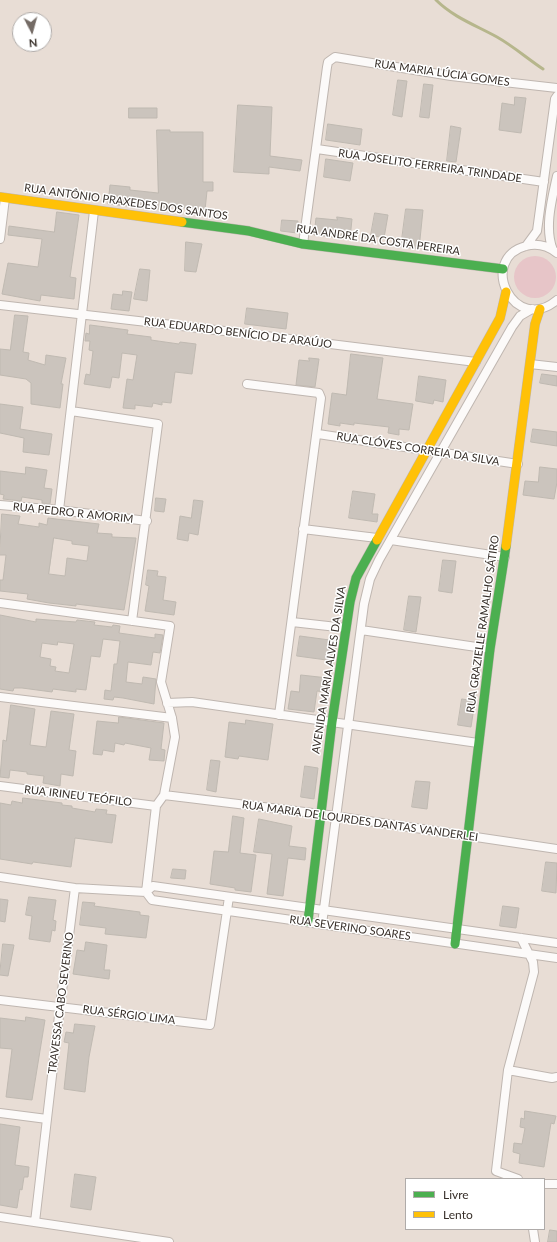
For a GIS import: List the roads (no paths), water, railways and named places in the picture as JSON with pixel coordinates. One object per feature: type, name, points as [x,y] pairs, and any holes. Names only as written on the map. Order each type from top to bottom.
[{"type":"street","name":"RUA MARIA LÚCIA GOMES","points":[[317,149],[328,62],[335,57],[451,76],[557,88]]},
{"type":"street","points":[[526,246],[537,231],[555,99],[557,96]]},
{"type":"street","name":"RUA JOSELITO FERREIRA TRINDADE","points":[[317,149],[544,182]]},
{"type":"street","points":[[303,244],[317,149]]},
{"type":"street","points":[[555,252],[549,240],[548,231],[557,176]]},
{"type":"street","points":[[0,239],[3,197]]},
{"type":"street","name":"RUA ANTÔNIO PRAXEDES DOS SANTOS","points":[[3,197],[94,211],[249,231]]},
{"type":"street","points":[[59,510],[94,211]]},
{"type":"street","name":"RUA ANDRÉ DA COSTA PEREIRA","points":[[249,231],[303,244],[503,269]]},
{"type":"street","points":[[536,309],[518,305],[506,292],[503,284],[503,269],[508,258],[514,251],[526,246],[540,245],[555,252]]},
{"type":"street","name":"AVENIDA MARIA ALVES DA SILVA","points":[[308,921],[332,722],[346,628],[356,578],[500,318],[506,292]]},
{"type":"street","points":[[322,924],[364,604],[370,579],[379,560],[512,327],[520,316],[552,304],[557,300]]},
{"type":"street","name":"RUA EDUARDO BENÍCIO DE ARAÚJO","points":[[0,305],[476,362]]},
{"type":"street","name":"RUA GRAZIELLE RAMALHO SÁTIRO","points":[[455,944],[478,743],[490,649],[518,464],[536,309]]},
{"type":"street","points":[[530,364],[557,367]]},
{"type":"street","points":[[247,384],[319,393],[321,398],[318,434],[280,716]]},
{"type":"street","points":[[71,411],[158,424],[147,521],[132,621]]},
{"type":"street","name":"RUA CLÓVES CORREIA DA SILVA","points":[[318,434],[427,449],[518,464]]},
{"type":"street","name":"RUA PEDRO R AMORIM","points":[[0,505],[59,510],[147,521]]},
{"type":"street","points":[[304,529],[377,538]]},
{"type":"street","points":[[391,540],[505,557]]},
{"type":"street","points":[[0,603],[170,626],[161,682],[176,737],[164,795],[156,806],[146,892]]},
{"type":"street","points":[[292,622],[346,628]]},
{"type":"street","points":[[361,630],[490,649]]},
{"type":"street","points":[[0,697],[172,718]]},
{"type":"street","points":[[167,703],[192,702],[280,716],[348,724],[478,743]]},
{"type":"street","name":"RUA IRINEU TEÓFILO","points":[[0,786],[156,806]]},
{"type":"street","name":"RUA MARIA DE LOURDES DANTAS VANDERLEI","points":[[164,795],[321,814],[557,849]]},
{"type":"street","name":"RUA SEVERINO SOARES","points":[[0,878],[76,888],[146,892],[153,886],[557,943]]},
{"type":"street","name":"TRAVESSA CABO SEVERINO","points":[[35,1222],[60,1007],[76,888]]},
{"type":"street","name":"RUA SEVERINO SOARES","points":[[146,892],[152,900],[308,921],[557,958]]},
{"type":"street","points":[[226,911],[228,897]]},
{"type":"street","name":"RUA SÉRGIO LIMA","points":[[0,1000],[210,1025],[226,911]]},
{"type":"street","points":[[515,1178],[496,1171],[508,1070],[534,972],[532,962],[520,938]]},
{"type":"street","points":[[508,1070],[552,1078],[557,1077]]},
{"type":"street","points":[[0,1113],[47,1119]]},
{"type":"street","points":[[545,1184],[557,1184]]},
{"type":"street","points":[[0,1217],[169,1242]]},
{"type":"street","points":[[533,1230],[534,1242]]},
{"type":"waterway","points":[[436,0],[457,16],[515,48],[543,69]]}]
